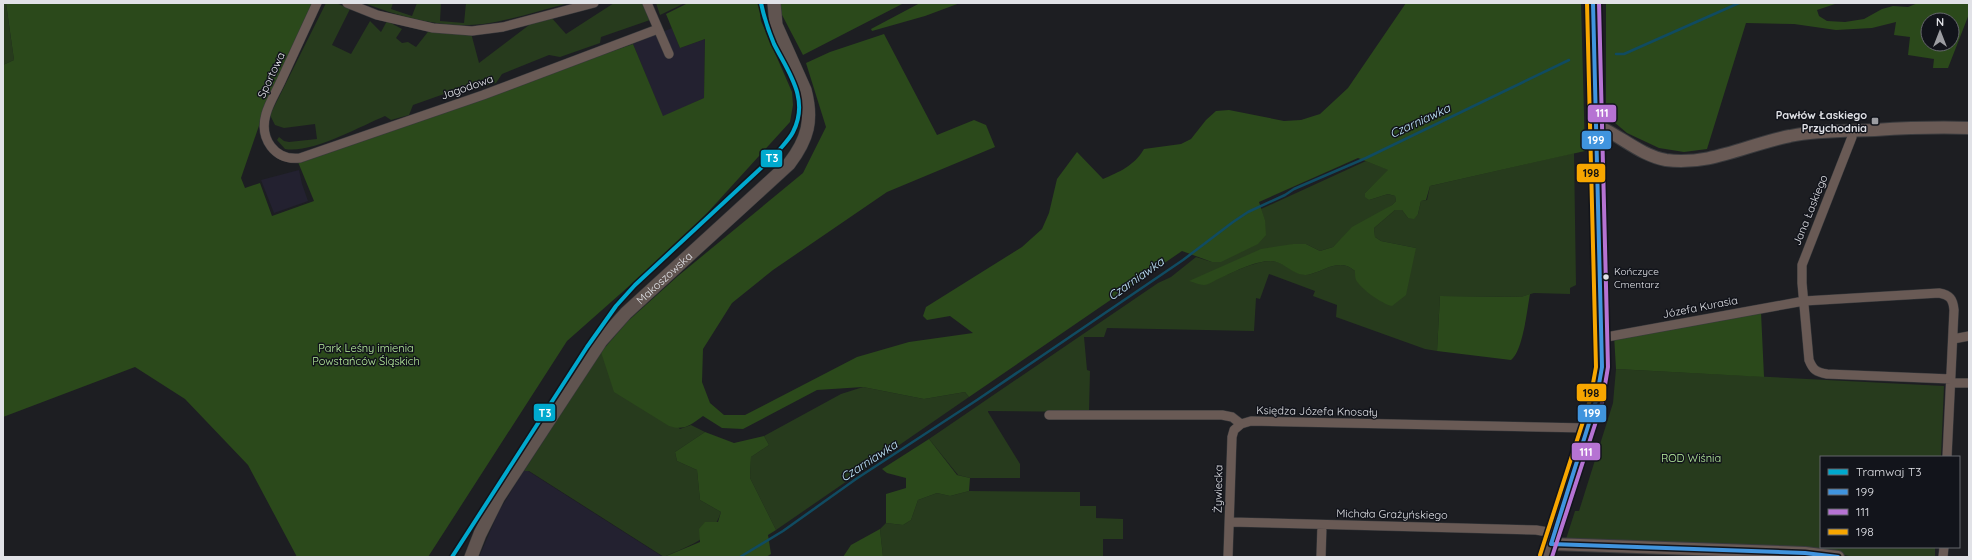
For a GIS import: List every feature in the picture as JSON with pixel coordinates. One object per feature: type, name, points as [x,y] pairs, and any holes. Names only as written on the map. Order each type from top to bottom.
[{"type":"main road","name":"Makoszowska","points":[[471,557],[480,534],[498,498],[601,341],[626,313],[789,164],[803,142],[810,114],[808,101],[805,90],[776,25],[774,3]]},
{"type":"main road","points":[[1546,557],[1587,428],[1601,378],[1593,3]]},
{"type":"street","name":"Sportowa","points":[[281,156],[269,143],[265,125],[265,115],[317,3]]},
{"type":"street","points":[[347,3],[377,15],[433,28],[472,31],[503,27],[594,3]]},
{"type":"street","points":[[647,3],[668,54]]},
{"type":"street","name":"Jagodowa","points":[[281,156],[292,159],[300,158],[483,95],[658,29]]},
{"type":"street","points":[[1596,128],[1604,129],[1650,156],[1666,160],[1689,161],[1718,157],[1789,136],[1852,130],[1969,128]]},
{"type":"street","name":"Jana Łaskiego","points":[[1852,130],[1852,137],[1802,265],[1809,360],[1812,368],[1817,372],[1951,381]]},
{"type":"street","name":"Józefa Kurasia","points":[[1601,338],[1769,306],[1804,301],[1939,293],[1947,294],[1953,303],[1953,339]]},
{"type":"street","points":[[1948,456],[1953,339],[1969,336]]},
{"type":"street","points":[[1951,381],[1969,382]]},
{"type":"street","points":[[1049,415],[1222,415],[1232,417],[1241,424]]},
{"type":"street","name":"Księdza Józefa Knosały","points":[[1241,424],[1259,422],[1587,428]]},
{"type":"street","name":"Żywiecka","points":[[1228,557],[1232,438],[1234,430],[1241,424]]},
{"type":"street","name":"Michała Grażyńskiego","points":[[1230,522],[1536,530],[1552,538]]},
{"type":"street","points":[[1321,557],[1322,525]]},
{"type":"street","points":[[1552,538],[1806,553],[1838,557]]},
{"type":"shaded area","points":[[672,28],[680,48],[705,39],[704,98],[663,117],[633,44]]},
{"type":"shaded area","points":[[299,170],[308,201],[274,213],[261,180]]},
{"type":"shaded area","points":[[524,471],[528,471],[663,557],[479,557],[499,511]]},
{"type":"green space","points":[[3,3],[6,3],[14,60],[3,65]]},
{"type":"green space","name":"Park Leśny imienia Powstańców Śląskich","points":[[6,3],[313,3],[263,114],[241,178],[245,188],[260,183],[272,216],[314,201],[298,162],[633,44],[663,116],[704,98],[705,39],[680,48],[666,14],[688,3],[759,3],[761,21],[792,92],[793,105],[790,122],[689,233],[567,341],[428,557],[297,557],[248,465],[185,399],[135,367],[3,417],[3,65],[14,60]]},
{"type":"green space","points":[[326,3],[336,3],[350,9],[332,45],[351,54],[370,21],[381,32],[387,21],[402,29],[396,38],[402,43],[408,42],[416,47],[431,28],[471,33],[479,63],[537,19],[550,16],[566,34],[614,3],[643,3],[650,20],[601,37],[600,43],[560,57],[549,55],[502,74],[496,83],[478,88],[475,83],[413,105],[409,115],[391,120],[385,116],[322,143],[296,149],[285,149],[277,140],[279,137],[284,141],[289,142],[317,139],[315,124],[284,128],[275,125],[270,115]]},
{"type":"green space","points":[[364,3],[393,3],[391,9],[412,16],[417,3],[441,3],[440,21],[464,23],[466,3],[569,3],[505,20],[483,24],[453,25],[422,21],[392,13]]},
{"type":"green space","points":[[656,3],[685,3],[660,15]]},
{"type":"green space","points":[[781,3],[904,3],[803,55],[780,11]]},
{"type":"green space","points":[[920,3],[960,3],[925,16],[872,31],[871,29]]},
{"type":"green space","points":[[1406,3],[1581,3],[1585,151],[1430,186],[1426,200],[1421,201],[1418,214],[1414,219],[1408,218],[1402,210],[1395,210],[1374,228],[1375,237],[1381,241],[1416,248],[1406,295],[1392,306],[1367,292],[1356,280],[1355,271],[1344,265],[1333,266],[1305,275],[1271,261],[1257,263],[1243,268],[1204,285],[1189,281],[1261,249],[1293,244],[1306,244],[1320,251],[1333,247],[1352,227],[1392,205],[1396,201],[1395,196],[1388,194],[1369,200],[1365,197],[1365,193],[1388,170],[1358,158],[1259,202],[1265,220],[1266,235],[1258,244],[1221,262],[1212,262],[1182,251],[969,397],[965,392],[924,399],[863,387],[817,390],[743,429],[722,428],[703,416],[687,426],[679,428],[669,426],[614,392],[601,352],[628,321],[678,276],[803,173],[826,127],[806,63],[830,52],[884,34],[937,135],[974,120],[986,125],[995,147],[887,192],[773,270],[732,303],[703,349],[702,382],[710,403],[724,415],[745,415],[857,357],[909,342],[973,333],[950,316],[927,320],[923,316],[926,307],[1022,247],[1042,229],[1049,213],[1057,179],[1077,152],[1103,179],[1131,164],[1144,149],[1181,144],[1191,139],[1206,120],[1216,111],[1229,110],[1284,121],[1301,120],[1320,114],[1348,88]]},
{"type":"green space","points":[[1606,3],[1838,3],[1817,10],[1819,16],[1827,21],[1845,22],[1864,19],[1882,9],[1893,6],[1908,7],[1918,3],[1969,3],[1969,14],[1960,37],[1960,12],[1920,12],[1920,52],[1954,52],[1948,68],[1933,68],[1934,59],[1908,55],[1910,37],[1894,35],[1896,22],[1872,28],[1836,30],[1794,24],[1746,23],[1707,149],[1684,152],[1659,148],[1627,133],[1614,122],[1606,108]]},
{"type":"green space","points":[[1574,153],[1576,285],[1570,288],[1570,294],[1534,293],[1521,297],[1440,296],[1437,351],[1425,349],[1336,317],[1337,305],[1313,296],[1315,291],[1269,274],[1260,299],[1256,298],[1254,331],[1107,328],[1104,337],[1084,337],[1087,370],[1090,371],[1089,412],[988,411],[1020,464],[1020,478],[970,478],[958,475],[929,439],[1158,283],[1171,277],[1196,257],[1212,262],[1265,221],[1261,209],[1366,161],[1389,170],[1365,193],[1369,200],[1388,194],[1395,196],[1396,201],[1392,205],[1340,240],[1333,247],[1320,251],[1306,244],[1293,244],[1204,285],[1246,266],[1271,261],[1305,275],[1338,265],[1344,265],[1355,271],[1416,248],[1381,241],[1375,237],[1374,228],[1395,210],[1402,210],[1408,218],[1418,214],[1421,201],[1427,200],[1430,186]]},
{"type":"green space","points":[[1530,294],[1526,320],[1519,348],[1511,360],[1437,351],[1440,296],[1521,297]]},
{"type":"green space","points":[[1761,312],[1764,377],[1616,369],[1614,335]]},
{"type":"green space","points":[[601,352],[680,429],[691,425],[705,432],[675,452],[677,461],[697,470],[700,500],[721,512],[717,522],[705,536],[698,541],[664,557],[529,471],[524,471]]},
{"type":"green space","name":"ROD Wiśnia","points":[[1616,369],[1944,386],[1941,456],[1820,456],[1820,548],[1935,548],[1935,557],[1855,557],[1812,549],[1566,539],[1575,511],[1579,511],[1613,403]]},
{"type":"green space","points":[[863,387],[924,399],[965,392],[969,397],[776,530],[750,478],[751,457],[769,445],[764,436],[841,394]]},
{"type":"green space","points":[[705,432],[734,443],[764,436],[769,445],[751,457],[750,478],[776,530],[768,535],[771,554],[766,557],[664,557],[700,542],[699,529],[705,522],[718,522],[721,512],[700,500],[697,470],[677,461],[675,452]]},
{"type":"green space","points":[[929,439],[957,475],[970,478],[969,491],[950,496],[937,493],[918,500],[911,520],[903,525],[886,523],[886,494],[906,488],[906,478],[887,473],[882,469]]},
{"type":"green space","points":[[969,491],[1080,492],[1080,506],[1096,506],[1096,518],[1123,519],[1123,539],[1103,539],[1103,557],[883,557],[880,529],[886,523],[903,525],[911,520],[918,500],[937,493],[950,496]]},
{"type":"green space","points":[[880,529],[883,557],[843,557],[851,545]]},
{"type":"waterway","name":"Czarniawka","points":[[1616,54],[1624,54],[1739,3]]},
{"type":"waterway","name":"Czarniawka","points":[[740,557],[783,531],[856,479],[977,400],[1183,260],[1248,212],[1285,195],[1294,189],[1366,158],[1569,60]]},
{"type":"tram line","name":"T3","points":[[452,557],[587,347],[616,306],[635,285],[776,154],[793,132],[798,120],[798,97],[791,75],[774,44],[766,24],[761,3]]},
{"type":"transit line","name":"198","points":[[1540,555],[1590,400],[1596,367],[1587,3]]},
{"type":"transit line","name":"199","points":[[1551,544],[1596,401],[1602,367],[1593,3]]},
{"type":"transit line","name":"111","points":[[1552,557],[1602,403],[1608,367],[1599,3]]},
{"type":"transit line","name":"199","points":[[1551,544],[1805,553],[1838,557]]},
{"type":"place","name":"Pawłów Łaskiego Przychodnia","points":[[1875,121]]},
{"type":"place","name":"Kończyce Cmentarz","points":[[1606,277]]}]
